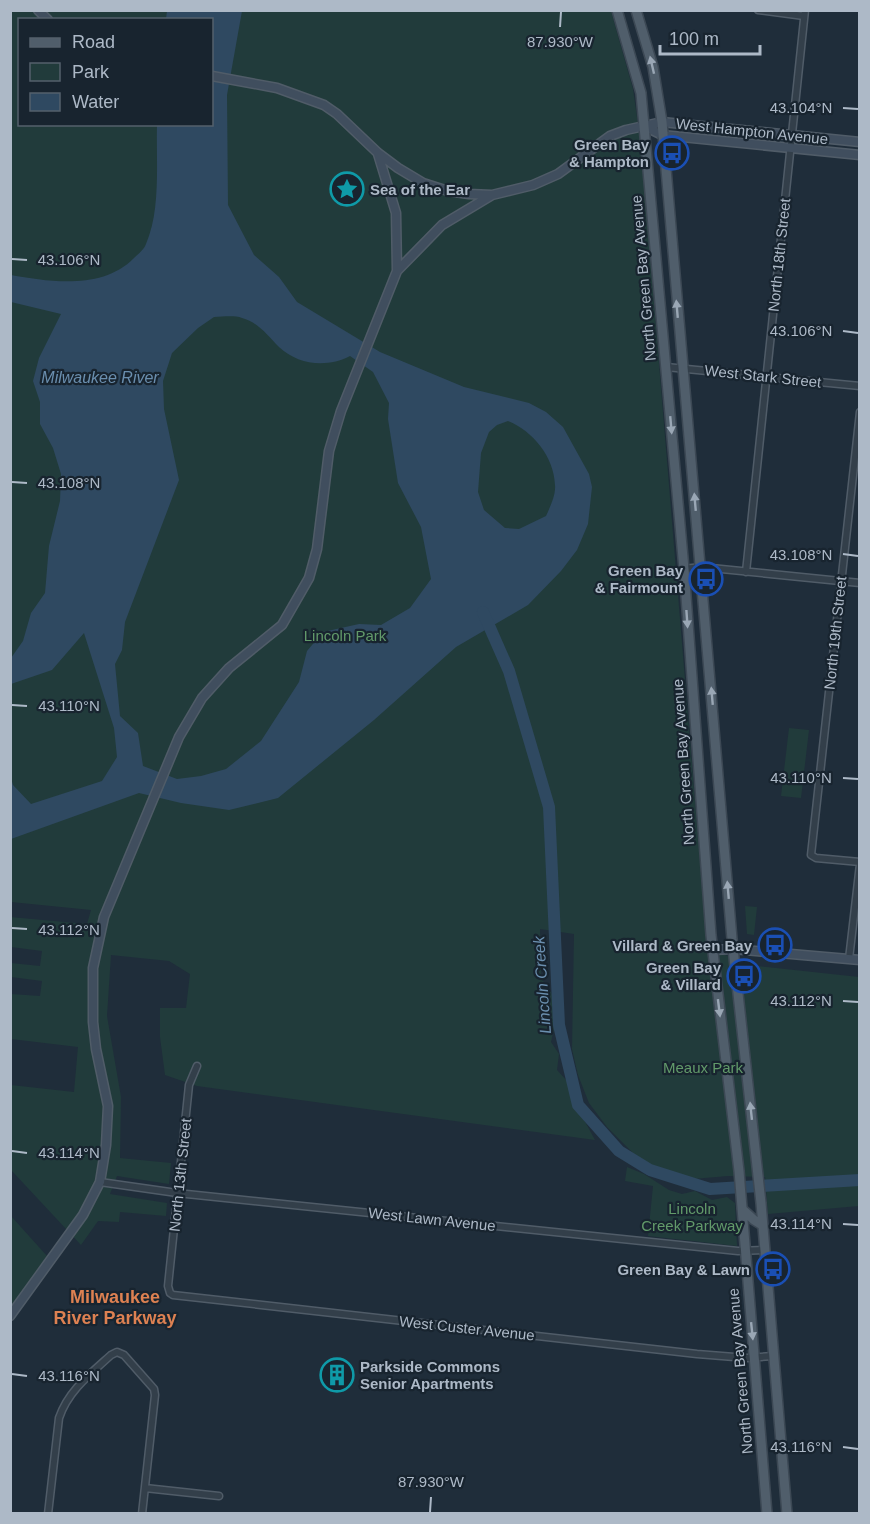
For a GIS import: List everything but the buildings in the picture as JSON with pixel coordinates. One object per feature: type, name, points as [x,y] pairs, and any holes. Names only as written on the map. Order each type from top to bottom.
[{"type":"main road","name":"North Green Bay Avenue","points":[[617,10],[641,93],[684,569],[712,950],[739,1171],[767,1514]]},
{"type":"main road","name":"North Green Bay Avenue","points":[[636,10],[653,67],[662,122],[733,949],[758,1169],[787,1514]]},
{"type":"main road","points":[[742,1207],[762,1225]]},
{"type":"street","points":[[758,10],[805,13]]},
{"type":"street","name":"North 18th Street","points":[[746,572],[805,13]]},
{"type":"street","name":"West Hampton Avenue","points":[[213,76],[277,88],[324,105],[398,168],[423,183],[448,191],[469,194],[492,195],[532,185],[558,174],[610,136],[626,129],[662,122],[860,142]]},
{"type":"street","name":"West Hampton Avenue","points":[[644,126],[662,135],[860,155]]},
{"type":"street","points":[[10,1316],[83,1215],[100,1182],[106,1145],[108,1106],[93,1022],[93,968],[104,917],[179,737],[202,698],[229,668],[282,625],[309,578],[317,549],[329,452],[341,411],[397,271],[396,213],[378,153]]},
{"type":"street","points":[[397,271],[442,225],[492,195]]},
{"type":"street","name":"West Stark Street","points":[[666,366],[860,386]]},
{"type":"street","name":"North 19th Street","points":[[860,412],[812,855],[816,858],[860,863]]},
{"type":"street","points":[[684,569],[701,567],[860,584]]},
{"type":"street","points":[[849,959],[860,863]]},
{"type":"street","points":[[712,950],[733,949],[860,960]]},
{"type":"street","name":"North 13th Street","points":[[168,1286],[189,1085],[197,1066]]},
{"type":"street","name":"West Lawn Avenue","points":[[100,1182],[177,1193],[744,1251],[764,1250]]},
{"type":"street","name":"West Custer Avenue","points":[[168,1286],[172,1295],[188,1298],[674,1351],[755,1358],[773,1356]]},
{"type":"street","points":[[48,1514],[59,1418],[63,1407],[72,1391],[117,1352],[124,1356],[154,1389],[155,1395],[142,1514]]},
{"type":"street","points":[[144,1488],[219,1496]]},
{"type":"green space","name":"Lincoln Park","points":[[11,11],[611,11],[633,89],[641,145],[707,947],[748,965],[859,977],[859,1206],[768,1214],[765,1177],[728,1176],[693,1179],[668,1174],[638,1158],[607,1127],[589,1103],[578,1075],[572,1049],[574,934],[540,929],[541,978],[554,997],[554,1029],[551,1042],[559,1054],[557,1070],[568,1082],[575,1103],[595,1140],[197,1086],[165,1075],[160,1037],[160,1008],[186,1008],[190,974],[169,961],[111,955],[107,1016],[121,1097],[120,1158],[171,1163],[169,1184],[117,1176],[110,1194],[167,1203],[166,1216],[120,1212],[119,1222],[98,1221],[81,1245],[11,1170],[11,1085],[74,1092],[78,1047],[11,1039],[11,994],[40,996],[42,981],[11,977],[11,963],[40,966],[42,951],[11,947],[10,917],[87,924],[91,910],[11,902]]},
{"type":"green space","points":[[789,728],[809,730],[801,798],[781,796]]},
{"type":"green space","points":[[745,906],[757,907],[754,935],[747,934]]},
{"type":"green space","name":"Lincoln Creek Parkway","points":[[627,1167],[644,1174],[669,1190],[682,1194],[695,1191],[712,1200],[727,1197],[735,1203],[737,1246],[648,1236],[653,1186],[625,1181]]},
{"type":"green space","name":"Milwaukee River Parkway","points":[[11,1216],[47,1256],[11,1306]]},
{"type":"water","name":"Milwaukee River","points":[[167,11],[242,11],[227,95],[228,205],[254,255],[279,277],[297,302],[380,352],[464,387],[529,403],[546,412],[563,427],[589,474],[592,487],[588,524],[577,550],[561,571],[528,605],[456,647],[374,720],[278,798],[229,810],[181,803],[139,793],[11,839],[10,775],[13,785],[31,804],[102,781],[117,757],[114,728],[84,633],[52,670],[11,684],[11,658],[23,641],[31,613],[45,593],[49,546],[60,501],[61,474],[53,448],[40,424],[40,402],[33,381],[39,358],[61,314],[11,302],[11,275],[42,280],[76,281],[107,275],[121,268],[145,246],[151,231],[156,201],[157,126],[213,126],[213,18],[166,18]],"holes":[[[214,317],[235,317],[253,323],[295,358],[322,363],[350,356],[373,372],[389,403],[388,419],[398,483],[421,527],[431,579],[410,608],[381,625],[359,624],[323,632],[307,651],[299,682],[261,741],[226,769],[201,776],[177,779],[143,766],[138,733],[120,716],[115,664],[122,650],[125,622],[179,480],[164,409],[163,381],[172,353],[198,328]],[[508,421],[534,438],[546,455],[551,465],[555,485],[554,497],[546,516],[519,529],[505,528],[484,510],[478,492],[481,453],[489,432],[497,425]]]},
{"type":"waterway","name":"Lincoln Creek","points":[[483,612],[509,671],[549,807],[559,1025],[578,1105],[619,1151],[650,1170],[710,1189],[860,1180]]},
{"type":"place","name":"Green Bay & Hampton","points":[[672,153]]},
{"type":"place","name":"Sea of the Ear","points":[[347,189]]},
{"type":"place","name":"Green Bay & Fairmount","points":[[706,579]]},
{"type":"place","name":"Villard & Green Bay","points":[[775,945]]},
{"type":"place","name":"Green Bay & Villard","points":[[744,976]]},
{"type":"place","name":"Green Bay & Lawn","points":[[773,1269]]},
{"type":"place","name":"Parkside Commons Senior Apartments","points":[[337,1375]]},
{"type":"district","name":"Milwaukee River Parkway","points":[[115,1307]]},
{"type":"park label","name":"Meaux Park","points":[[703,1067]]}]
